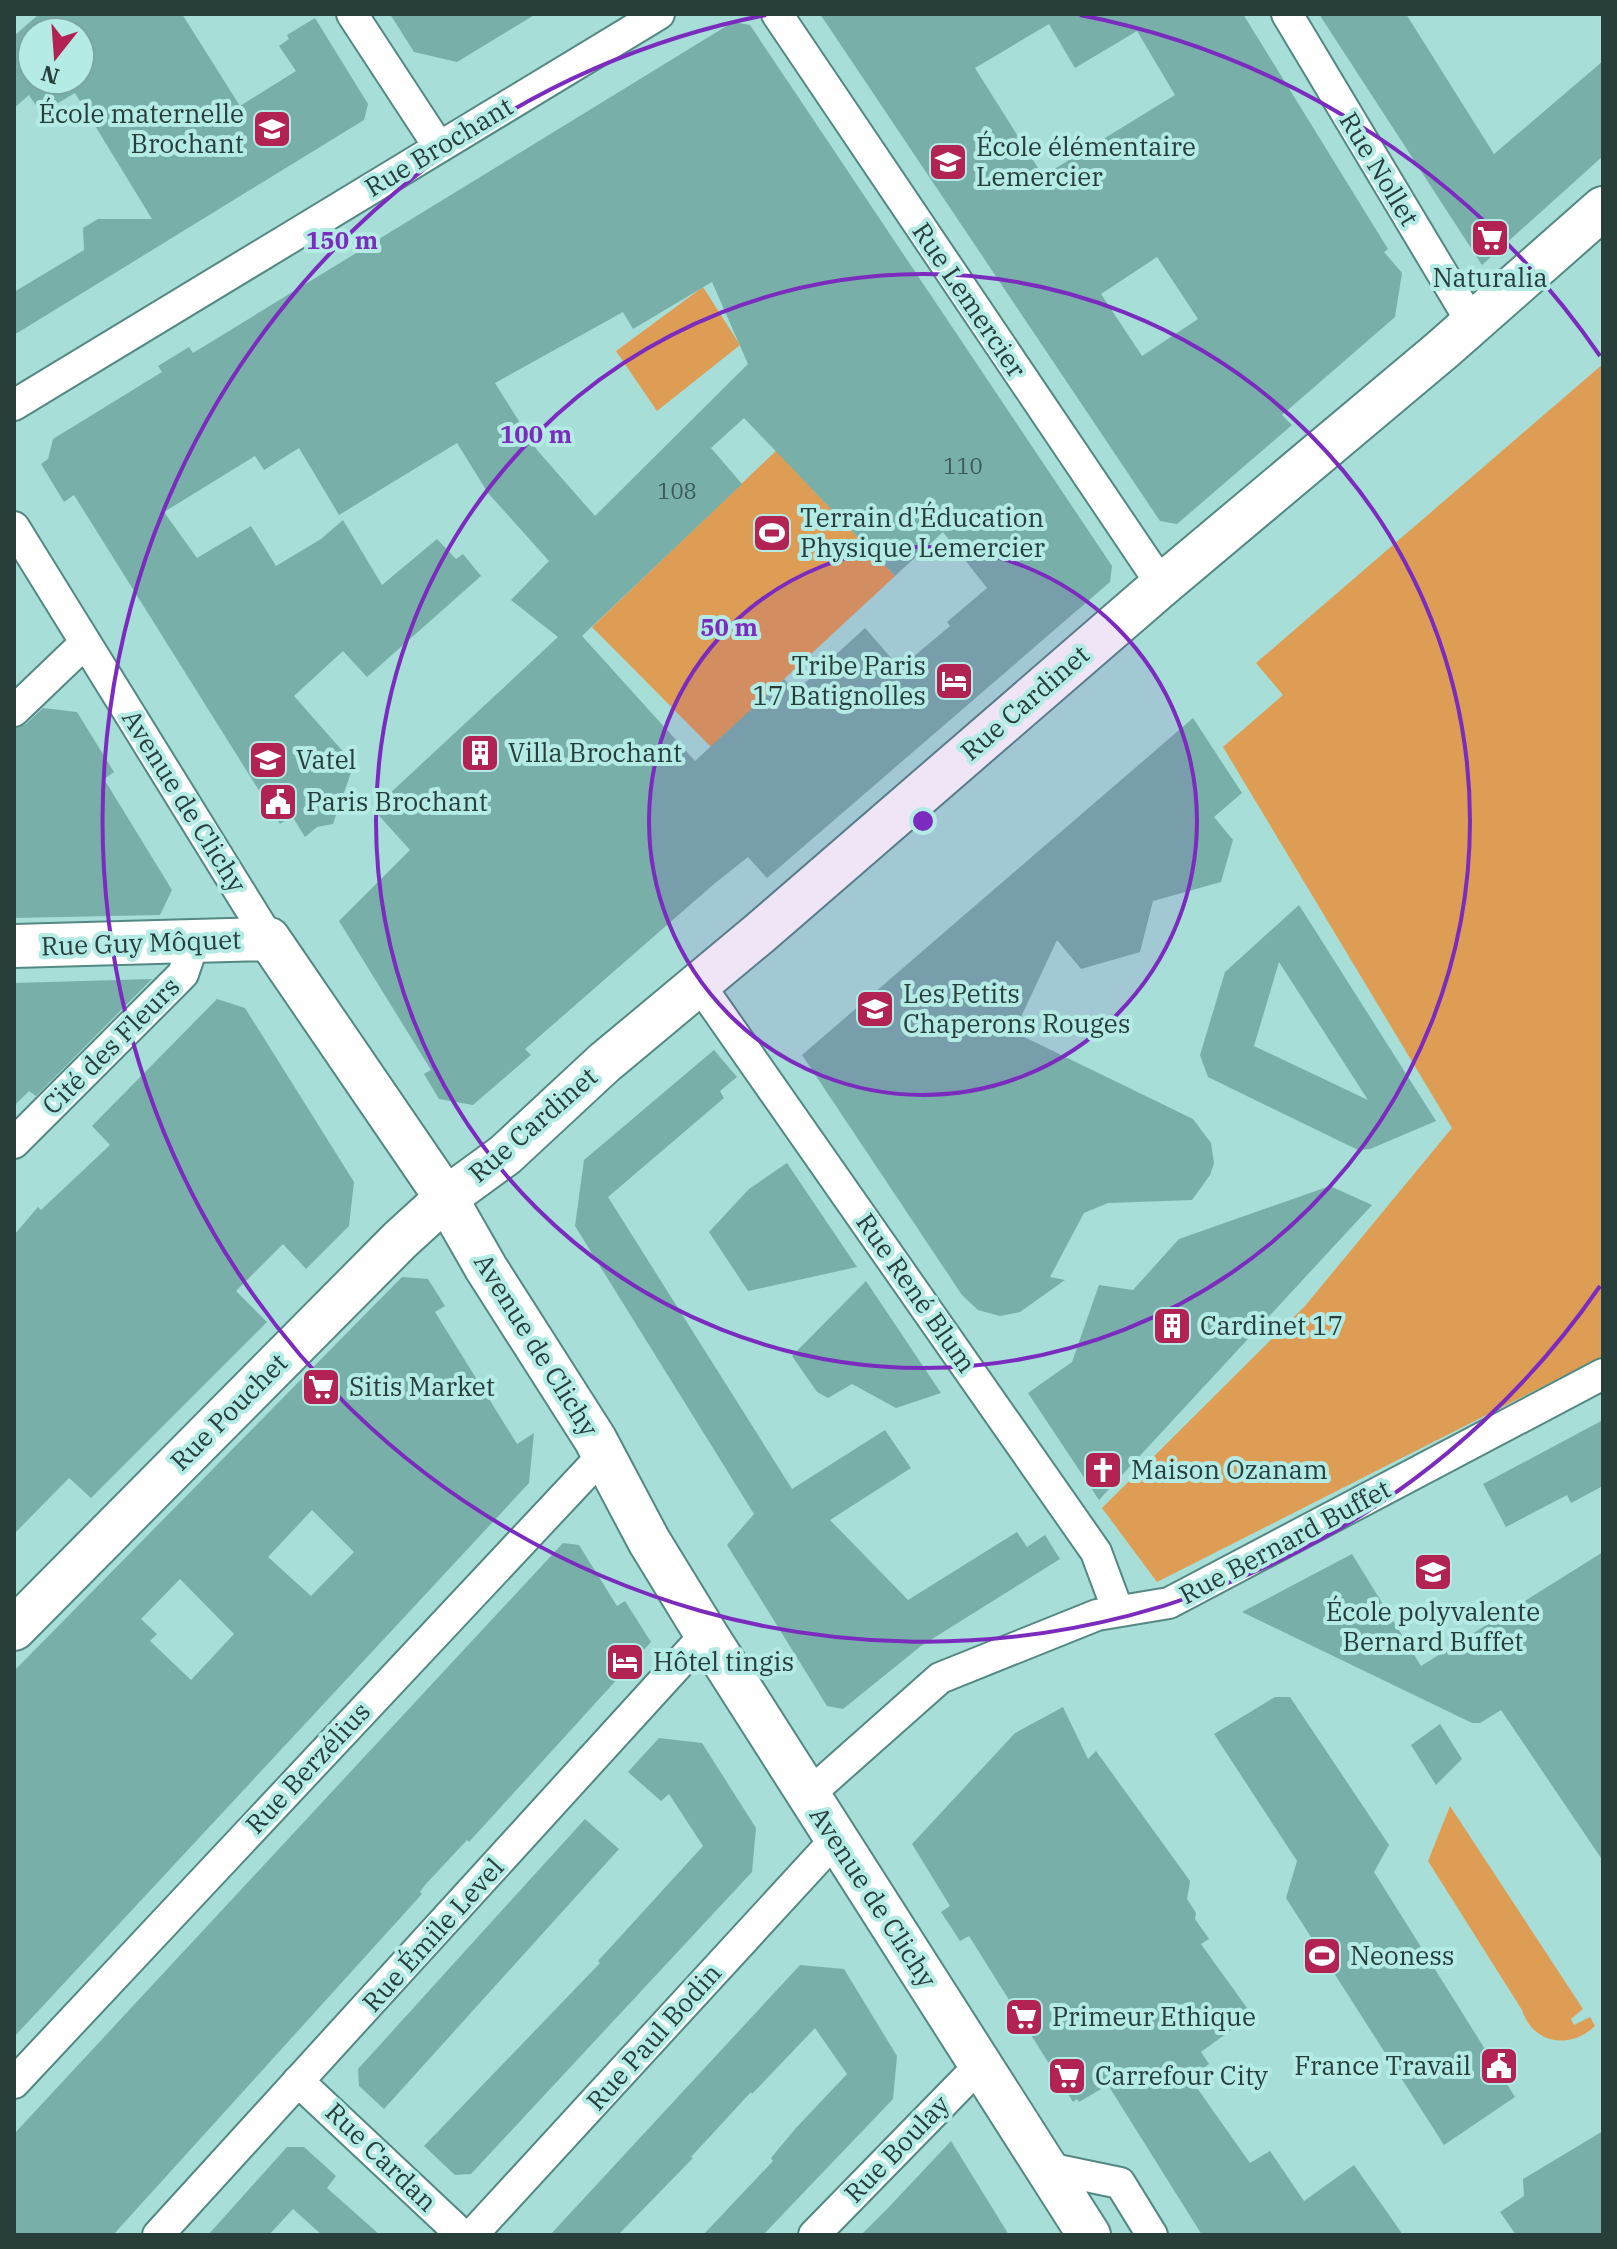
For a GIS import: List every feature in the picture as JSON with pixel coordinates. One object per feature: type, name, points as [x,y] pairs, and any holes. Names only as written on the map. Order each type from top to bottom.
[{"type":"main road","name":"Rue Cardinet","points":[[446,1198],[505,1155],[604,1063],[1603,208]]},
{"type":"main road","name":"Rue Guy Môquet","points":[[14,946],[269,939]]},
{"type":"main road","name":"Avenue de Clichy","points":[[269,939],[446,1198],[486,1268],[604,1454],[649,1541],[706,1634],[1089,2235]]},
{"type":"main road","name":"Rue Pouchet","points":[[14,1629],[400,1240],[446,1198]]},
{"type":"street","points":[[352,14],[439,147]]},
{"type":"street","name":"Rue Brochant","points":[[14,405],[659,14]]},
{"type":"street","name":"Rue Lemercier","points":[[777,14],[1162,585]]},
{"type":"street","name":"Rue Nollet","points":[[1287,14],[1472,323]]},
{"type":"street","name":"Avenue de Clichy","points":[[14,527],[269,939]]},
{"type":"street","points":[[14,711],[85,643]]},
{"type":"street","name":"Cité des Fleurs","points":[[14,1143],[183,974],[194,941]]},
{"type":"street","name":"Rue René Blum","points":[[699,984],[1096,1552],[1118,1611]]},
{"type":"street","name":"Rue Bernard Buffet","points":[[807,1796],[940,1678],[1097,1615],[1169,1603],[1603,1374]]},
{"type":"street","name":"Rue Berzélius","points":[[14,2083],[604,1454]]},
{"type":"street","name":"Rue Émile Level","points":[[158,2235],[706,1634]]},
{"type":"street","name":"Rue Paul Bodin","points":[[472,2235],[835,1840]]},
{"type":"street","name":"Rue Boulay","points":[[814,2235],[981,2064]]},
{"type":"street","name":"Rue Cardan","points":[[298,2081],[462,2235]]},
{"type":"street","points":[[1048,2168],[1120,2183],[1152,2235]]},
{"type":"shaded area","points":[[703,287],[740,345],[657,411],[616,351]]},
{"type":"shaded area","name":"Terrain d'Éducation Physique Lemercier","points":[[876,355],[913,395],[813,490],[895,576],[711,747],[592,627]]},
{"type":"shaded area","points":[[1603,364],[1603,1356],[1157,1582],[1102,1508],[1305,1306],[1452,1128],[1223,747],[1283,695],[1256,663]]},
{"type":"shaded area","points":[[1450,1806],[1583,2009],[1571,2019],[1574,2025],[1590,2017],[1595,2026],[1585,2034],[1553,2040],[1535,2030],[1428,1861]]},
{"type":"building","points":[[182,14],[240,106],[296,71],[279,46],[289,39],[287,35],[315,18],[368,104],[364,120],[14,335],[14,292],[84,250],[83,228],[98,219],[152,219],[77,96],[96,96],[96,16],[37,16]]},
{"type":"building","points":[[390,14],[536,14],[457,62],[414,52]]},
{"type":"building","points":[[820,14],[1243,14],[1388,249],[1384,252],[1402,273],[1395,317],[1282,415],[1292,425],[1177,524],[1160,521]],"holes":[[[1049,24],[1075,68],[1137,31],[1175,95],[1043,176],[975,68]],[[1157,257],[1198,319],[1142,356],[1101,294]]]},
{"type":"building","points":[[1319,14],[1406,14],[1494,154],[1603,61],[1603,156],[1482,265]]},
{"type":"building","points":[[733,22],[750,25],[1112,566],[1110,582],[767,878],[748,857],[714,884],[525,1049],[531,1055],[473,1105],[439,1099],[424,1074],[431,1070],[339,921],[410,850],[373,809],[558,637],[511,600],[549,561],[488,493],[457,443],[339,515],[299,448],[264,470],[255,456],[164,512],[197,558],[251,526],[276,566],[321,539],[343,520],[382,585],[437,539],[456,559],[463,554],[481,576],[367,677],[343,651],[294,696],[354,764],[333,824],[317,827],[305,837],[292,816],[280,824],[74,495],[64,502],[41,464],[48,459],[53,439],[162,372],[158,366],[189,347],[193,353]],"holes":[[[712,282],[748,364],[595,516],[537,450],[495,383],[623,312],[633,329]],[[744,418],[895,576],[943,532],[987,588],[947,622],[950,626],[900,668],[865,628],[795,692],[784,679],[695,761],[582,636],[742,484],[711,448]]]},
{"type":"building","points":[[16,34],[16,96],[28,96],[14,108]]},
{"type":"building","points":[[30,96],[70,96],[41,113]]},
{"type":"building","points":[[43,708],[77,712],[114,772],[104,779],[172,890],[160,915],[14,918],[14,728],[26,724]]},
{"type":"building","points":[[1193,718],[1242,793],[1214,817],[1233,840],[1221,882],[1153,901],[1140,952],[1081,969],[1057,940],[1014,1032],[1193,1119],[1211,1143],[1214,1163],[1210,1175],[1192,1200],[1108,1203],[1084,1213],[1050,1277],[1065,1280],[1020,1312],[1000,1316],[978,1310],[962,1295],[802,1055]]},
{"type":"building","points":[[1299,905],[1436,1121],[1370,1149],[1358,1150],[1208,1077],[1200,1055],[1225,972]],"holes":[[[1279,962],[1368,1100],[1254,1046]]]},
{"type":"building","points":[[152,979],[36,1096],[29,1091],[14,1106],[14,983]]},
{"type":"building","points":[[217,999],[245,1008],[354,1182],[349,1226],[306,1269],[283,1244],[236,1291],[267,1322],[91,1498],[69,1478],[14,1534],[14,1235],[38,1207],[41,1210],[110,1145],[92,1126]]},
{"type":"building","points":[[714,1050],[737,1077],[720,1091],[724,1098],[608,1197],[792,1489],[885,1430],[911,1468],[830,1520],[908,1600],[1017,1532],[1027,1547],[1045,1535],[1060,1559],[921,1646],[843,1709],[827,1706],[727,1545],[754,1514],[575,1226],[584,1160]]},
{"type":"building","points":[[787,1163],[857,1267],[748,1291],[709,1232],[749,1189]]},
{"type":"building","name":"Cardinet 17","points":[[1330,1186],[1372,1205],[1099,1500],[1028,1393],[1072,1362],[1099,1285],[1133,1290],[1179,1239]]},
{"type":"building","points":[[402,1277],[428,1279],[445,1306],[435,1312],[517,1444],[534,1433],[529,1483],[14,2037],[14,1671]],"holes":[[[312,1510],[354,1552],[311,1596],[268,1557]],[[180,1579],[234,1634],[191,1680],[150,1641],[157,1634],[141,1619]]]},
{"type":"building","points":[[866,1281],[941,1393],[896,1408],[852,1384],[828,1398],[817,1392],[792,1356]]},
{"type":"building","points":[[1603,1420],[1603,1486],[1571,1503],[1567,1495],[1506,1527],[1483,1484]]},
{"type":"building","points":[[563,1543],[579,1545],[617,1606],[625,1601],[651,1642],[469,1842],[467,1840],[425,1885],[420,1892],[422,1894],[113,2235],[14,2235],[14,2134]]},
{"type":"building","points":[[1603,1552],[1603,1861],[1501,1710],[1480,1723],[1472,1723],[1242,1612],[1352,1554],[1421,1666]]},
{"type":"building","points":[[1275,1697],[1290,1697],[1389,1845],[1374,1872],[1515,2097],[1444,2145],[1286,1898],[1297,1861],[1214,1734]]},
{"type":"building","points":[[1063,1707],[1088,1759],[1096,1751],[1190,1881],[1187,1899],[1196,1913],[1195,1919],[1209,1939],[1201,1944],[1252,2015],[1201,2052],[1209,2064],[1190,2078],[1250,2163],[1270,2151],[1304,2201],[1354,2165],[1403,2235],[1202,2235],[1108,2085],[1079,2102],[1077,2099],[1073,2102],[969,1936],[960,1941],[941,1912],[950,1906],[912,1844],[1015,1733]]},
{"type":"building","points":[[1440,1724],[1462,1759],[1436,1785],[1411,1745]]},
{"type":"building","points":[[659,1738],[702,1743],[756,1828],[752,1872],[471,2174],[455,2175],[424,2146],[600,1963],[598,1961],[703,1846],[669,1794],[661,1801],[628,1772]]},
{"type":"building","points":[[585,1819],[619,1849],[384,2109],[359,2086],[358,2069]]},
{"type":"building","points":[[800,1965],[844,1969],[897,2056],[893,2099],[763,2235],[703,2235],[773,2161],[771,2158],[795,2129],[847,2074],[815,2028],[618,2235],[550,2235]]},
{"type":"building","points":[[1603,2131],[1603,2235],[1516,2235],[1500,2212],[1524,2196],[1523,2179]]},
{"type":"building","points":[[951,2141],[1009,2235],[861,2235],[889,2207]]},
{"type":"building","points":[[287,2147],[304,2147],[336,2176],[327,2188],[380,2235],[322,2235],[293,2209],[269,2235],[208,2235]]},
{"type":"place","name":"École maternelle Brochant","points":[[272,129]]},
{"type":"place","name":"École élémentaire Lemercier","points":[[948,162]]},
{"type":"place","name":"Naturalia","points":[[1490,238]]},
{"type":"place","name":"Terrain d'Éducation Physique Lemercier","points":[[772,533]]},
{"type":"place","name":"Tribe Paris 17 Batignolles","points":[[954,681]]},
{"type":"place","name":"Villa Brochant","points":[[480,753]]},
{"type":"place","name":"Vatel","points":[[268,760]]},
{"type":"place","name":"Paris Brochant","points":[[278,802]]},
{"type":"place","name":"Les Petits Chaperons Rouges","points":[[875,1009]]},
{"type":"place","name":"Cardinet 17","points":[[1172,1326]]},
{"type":"place","name":"Sitis Market","points":[[321,1387]]},
{"type":"place","name":"Maison Ozanam","points":[[1103,1470]]},
{"type":"place","name":"École polyvalente Bernard Buffet","points":[[1433,1572]]},
{"type":"place","name":"Hôtel tingis","points":[[625,1662]]},
{"type":"place","name":"Neoness","points":[[1322,1956]]},
{"type":"place","name":"Primeur Ethique","points":[[1024,2017]]},
{"type":"place","name":"France Travail","points":[[1499,2066]]},
{"type":"place","name":"Carrefour City","points":[[1067,2076]]}]
